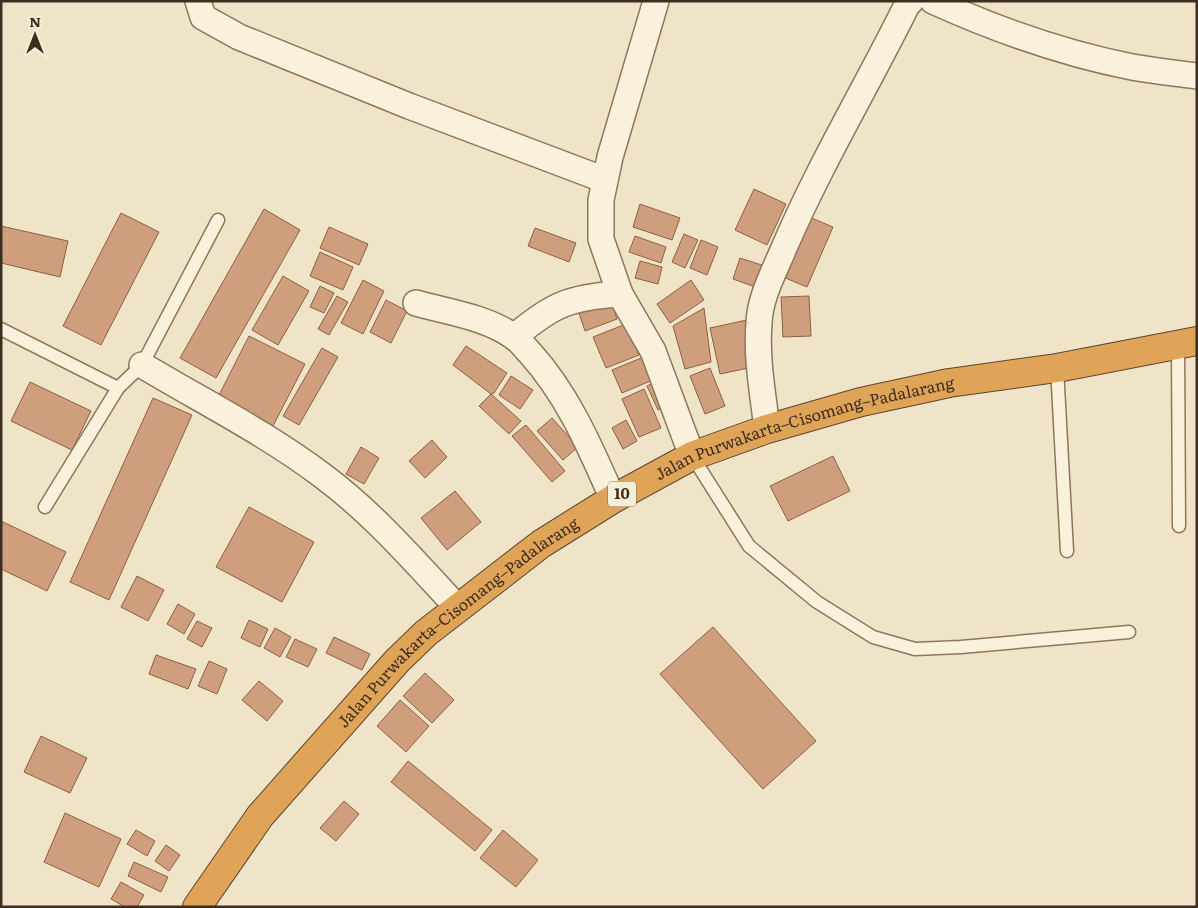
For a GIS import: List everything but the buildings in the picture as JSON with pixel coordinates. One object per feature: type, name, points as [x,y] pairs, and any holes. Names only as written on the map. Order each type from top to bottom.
[{"type":"highway","name":"Jalan Purwakarta–Cisomang–Padalarang","points":[[197,907],[260,816],[398,661],[426,633],[541,544],[613,499],[692,456],[767,429],[861,402],[950,383],[1057,368],[1188,343]]},
{"type":"street","points":[[198,1],[203,16],[239,37],[409,106],[605,180]]},
{"type":"street","points":[[656,1],[605,180],[601,200],[602,239],[620,294],[653,351],[692,456]]},
{"type":"street","points":[[767,429],[758,348],[758,322],[766,291],[793,228],[835,140],[868,83],[907,5],[911,1]]},
{"type":"street","points":[[933,1],[986,25],[1046,43],[1132,66],[1197,76]]},
{"type":"street","points":[[514,337],[542,313],[558,305],[587,296],[620,294]]},
{"type":"street","points":[[416,303],[486,322],[514,337],[540,365],[579,423],[613,499]]},
{"type":"street","points":[[142,365],[263,436],[322,475],[366,510],[458,608]]},
{"type":"lane","points":[[45,507],[118,388],[142,365],[218,220]]},
{"type":"lane","points":[[1,329],[118,388]]},
{"type":"lane","points":[[1179,526],[1188,343]]},
{"type":"lane","points":[[1057,368],[1067,551]]},
{"type":"lane","points":[[692,456],[749,546],[817,602],[873,637],[915,649],[961,647],[1129,632]]}]
